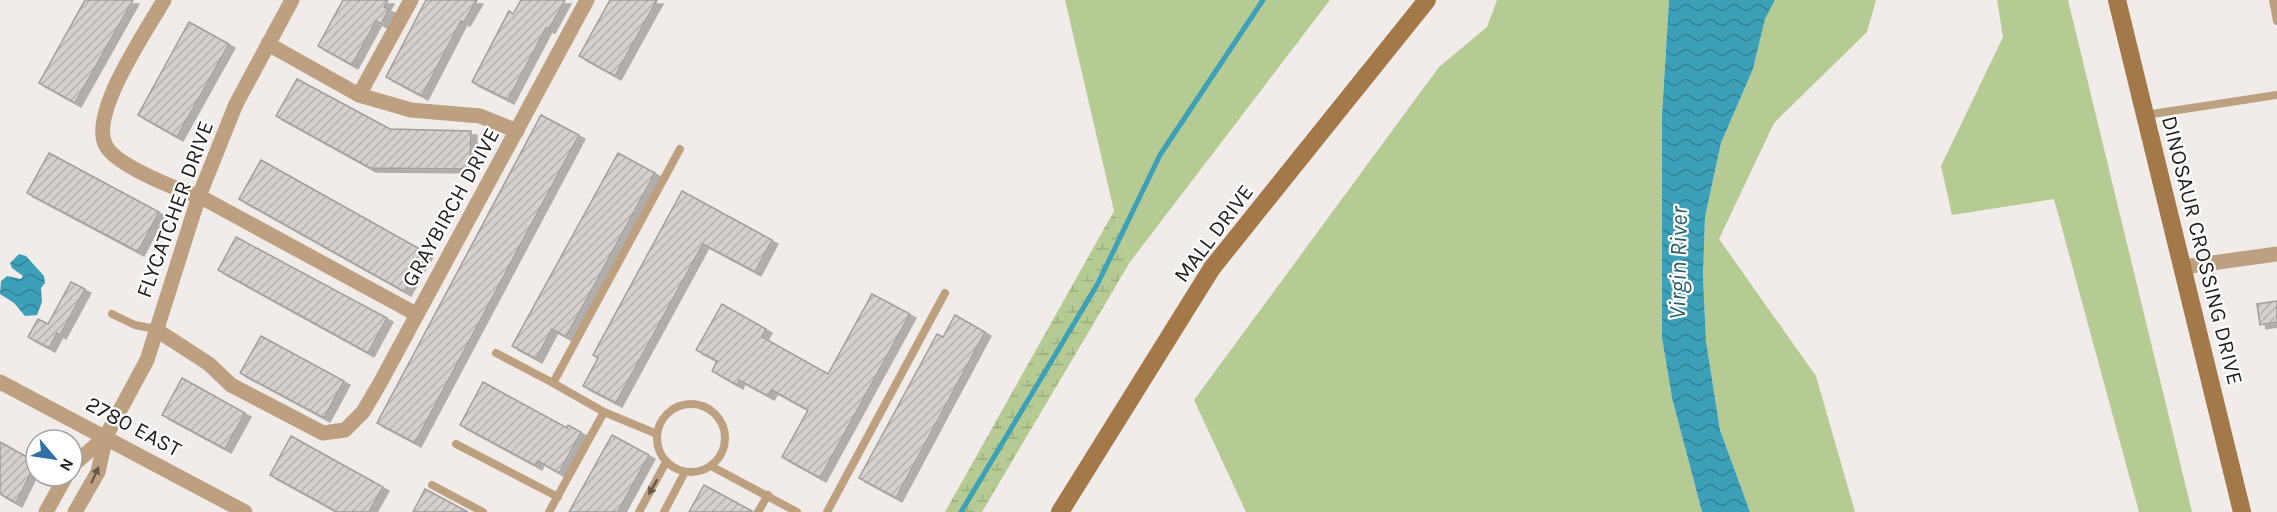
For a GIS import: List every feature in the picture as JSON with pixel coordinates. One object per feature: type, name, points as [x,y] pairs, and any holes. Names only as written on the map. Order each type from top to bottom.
[{"type":"main road","name":"MALL DRIVE","points":[[1060,512],[1212,268],[1427,0]]},
{"type":"main road","name":"DINOSAUR CROSSING DRIVE","points":[[2116,0],[2242,512]]},
{"type":"street","points":[[164,0],[110,95],[101,125],[106,147],[124,161],[169,187],[199,196],[416,314]]},
{"type":"street","name":"FLYCATCHER DRIVE","points":[[75,512],[98,472],[106,436],[147,360],[154,329],[199,196],[236,104],[292,0]]},
{"type":"street","points":[[359,94],[411,0]]},
{"type":"street","name":"GRAYBIRCH DRIVE","points":[[154,329],[186,347],[241,391],[323,433],[345,430],[363,412],[587,0]]},
{"type":"street","points":[[268,44],[359,94],[411,110],[480,116],[517,131]]},
{"type":"street","points":[[2183,267],[2277,254]]},
{"type":"street","name":"2780 EAST","points":[[0,382],[106,436],[245,512]]},
{"type":"street","name":"FLYCATCHER DRIVE","points":[[84,455],[106,436]]},
{"type":"street","points":[[46,512],[59,488]]},
{"type":"lane","points":[[2273,0],[2277,21]]},
{"type":"lane","points":[[2145,115],[2277,95]]},
{"type":"lane","points":[[553,383],[680,149]]},
{"type":"lane","points":[[827,512],[945,293]]},
{"type":"lane","points":[[112,314],[135,326],[154,329]]},
{"type":"lane","points":[[496,353],[604,412],[657,434]]},
{"type":"lane","points":[[698,404],[709,408],[717,416],[725,437],[719,458],[711,466],[694,472],[686,472],[666,462],[660,454],[657,434],[666,414],[676,407],[698,404]]},
{"type":"lane","points":[[549,512],[604,412]]},
{"type":"lane","points":[[456,444],[558,497]]},
{"type":"lane","points":[[639,512],[666,462]]},
{"type":"lane","points":[[711,466],[797,512]]},
{"type":"lane","points":[[664,512],[686,472]]},
{"type":"lane","points":[[432,485],[483,512]]},
{"type":"lane","points":[[759,512],[768,495]]},
{"type":"green space","points":[[1065,0],[1330,0],[1130,262],[1114,211]]},
{"type":"green space","points":[[1497,0],[1669,0],[1662,115],[1662,338],[1672,398],[1702,512],[1246,512],[1194,400],[1439,67],[1487,27]]},
{"type":"green space","points":[[1775,0],[1876,0],[1867,32],[1774,123],[1719,239],[1816,376],[1855,512],[1750,512],[1720,430],[1706,341],[1703,277],[1705,217],[1721,143],[1753,69],[1765,19]]},
{"type":"green space","points":[[1997,0],[2068,0],[2192,512],[2139,512],[2054,199],[1952,215],[1941,166],[2003,37]]},
{"type":"green space","points":[[1114,211],[1130,262],[982,512],[945,512]]},
{"type":"water","name":"Virgin River","points":[[1669,0],[1775,0],[1765,19],[1753,69],[1721,143],[1705,217],[1703,277],[1706,341],[1720,430],[1750,512],[1702,512],[1672,398],[1662,338],[1662,115]]},
{"type":"water","points":[[19,254],[26,256],[44,276],[45,283],[41,288],[42,302],[37,315],[25,316],[14,303],[0,294],[1,281],[7,276],[21,279],[23,276],[12,268],[10,263]]},
{"type":"building","points":[[85,0],[133,0],[75,103],[39,83]]},
{"type":"building","points":[[343,0],[388,0],[384,7],[389,9],[381,24],[376,21],[352,65],[318,46]]},
{"type":"building","points":[[426,0],[477,0],[464,22],[461,21],[422,96],[386,77]]},
{"type":"building","points":[[521,0],[565,0],[549,29],[546,28],[508,100],[472,82],[509,11],[513,14]]},
{"type":"building","points":[[610,0],[657,0],[615,76],[579,56]]},
{"type":"building","points":[[189,22],[229,44],[177,137],[138,115]]},
{"type":"building","points":[[297,79],[390,129],[471,131],[470,169],[370,168],[276,116]]},
{"type":"building","points":[[541,115],[579,135],[415,443],[377,423]]},
{"type":"building","points":[[49,153],[159,212],[138,252],[27,193]]},
{"type":"building","points":[[618,153],[655,173],[566,337],[552,329],[536,359],[512,346]]},
{"type":"building","points":[[261,160],[427,253],[405,292],[239,199]]},
{"type":"building","points":[[682,191],[772,240],[755,272],[703,244],[616,403],[583,386],[598,358],[593,355]]},
{"type":"building","points":[[236,237],[387,318],[368,353],[218,270]]},
{"type":"building","points":[[71,282],[85,289],[60,335],[57,333],[49,348],[28,337],[38,319],[48,324]]},
{"type":"building","points":[[872,294],[910,314],[820,478],[782,457],[808,410],[772,390],[768,396],[739,380],[737,385],[712,371],[717,361],[696,350],[722,304],[766,329],[762,337],[828,374]]},
{"type":"building","points":[[2277,301],[2277,322],[2260,325],[2257,304]]},
{"type":"building","points":[[955,315],[985,332],[896,498],[859,478],[937,334],[943,337]]},
{"type":"building","points":[[261,336],[344,381],[324,418],[240,373]]},
{"type":"building","points":[[182,378],[245,413],[225,449],[162,415]]},
{"type":"building","points":[[483,382],[567,428],[568,425],[581,432],[559,473],[538,461],[536,466],[460,425]]},
{"type":"building","points":[[612,435],[649,455],[618,512],[569,512]]},
{"type":"building","points":[[291,436],[383,487],[369,512],[337,512],[270,475]]},
{"type":"building","points":[[0,442],[24,455],[24,487],[16,503],[0,494]]},
{"type":"building","points":[[704,485],[752,511],[752,512],[689,512]]},
{"type":"building","points":[[425,489],[468,512],[413,512]]},
{"type":"waterway","points":[[961,512],[1097,285],[1160,155],[1263,0]]}]
